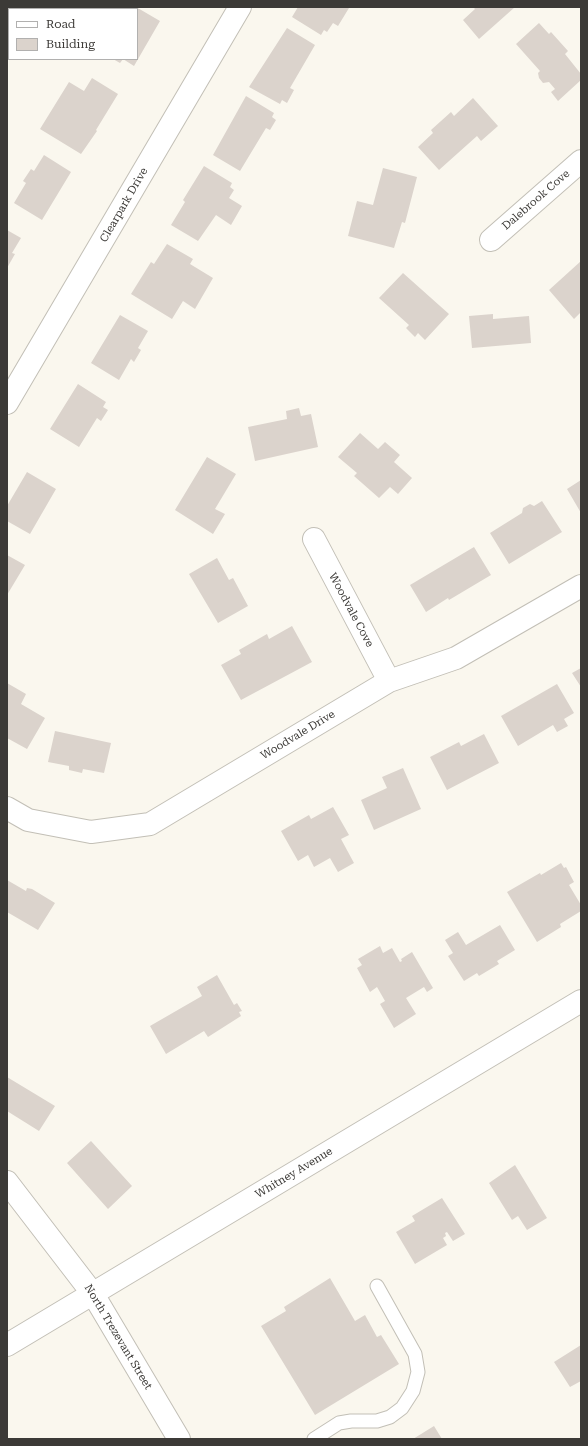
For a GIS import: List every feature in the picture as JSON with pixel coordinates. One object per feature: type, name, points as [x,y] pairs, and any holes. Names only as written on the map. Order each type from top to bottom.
[{"type":"street","name":"Clearpark Drive","points":[[7,403],[240,7]]},
{"type":"street","name":"Dalebrook Cove","points":[[491,240],[581,161]]},
{"type":"street","name":"Woodvale Cove","points":[[314,539],[389,681]]},
{"type":"street","name":"Woodvale Drive","points":[[7,808],[28,820],[91,832],[150,824],[389,681],[456,658],[581,586]]},
{"type":"street","name":"Whitney Avenue","points":[[7,1345],[581,1001]]},
{"type":"street","name":"North Trezevant Street","points":[[7,1182],[93,1294],[179,1439]]},
{"type":"lane","points":[[314,1439],[340,1423],[351,1421],[377,1421],[390,1418],[402,1408],[413,1391],[418,1372],[415,1354],[377,1286]]},
{"type":"building","points":[[298,7],[349,8],[338,26],[333,23],[327,32],[324,30],[321,35],[292,17]]},
{"type":"building","points":[[473,7],[515,7],[479,39],[463,20],[475,9]]},
{"type":"building","points":[[138,8],[160,21],[138,59]]},
{"type":"building","points":[[539,23],[549,34],[551,32],[568,51],[565,54],[581,74],[581,80],[558,101],[551,92],[555,89],[549,82],[543,83],[539,78],[538,73],[540,71],[516,44]]},
{"type":"building","points":[[287,28],[315,45],[290,88],[294,90],[287,103],[282,100],[280,104],[249,87]]},
{"type":"building","points":[[115,60],[122,60],[120,63]]},
{"type":"building","points":[[125,60],[137,60],[134,66]]},
{"type":"building","points":[[92,78],[118,94],[96,130],[97,131],[81,154],[40,129],[69,82],[84,91]]},
{"type":"building","points":[[246,96],[274,113],[272,117],[276,120],[270,130],[266,128],[240,171],[213,155]]},
{"type":"building","points":[[473,98],[498,126],[481,141],[477,136],[439,170],[418,147],[433,133],[431,130],[451,112],[454,116]]},
{"type":"building","points":[[44,155],[71,172],[42,220],[14,203],[26,183],[23,181],[31,169],[34,171]]},
{"type":"building","points":[[204,166],[232,183],[230,187],[234,190],[229,198],[242,206],[231,225],[216,215],[198,241],[171,225],[185,202],[183,200]]},
{"type":"building","points":[[383,168],[417,177],[405,223],[402,222],[394,248],[348,236],[357,201],[373,205]]},
{"type":"building","points":[[7,230],[21,238],[12,253],[15,254],[7,268]]},
{"type":"building","points":[[167,244],[193,259],[190,264],[213,278],[195,309],[183,301],[172,319],[131,294],[151,262],[154,264]]},
{"type":"building","points":[[581,261],[581,312],[574,319],[549,290]]},
{"type":"building","points":[[403,273],[449,314],[425,340],[418,333],[415,337],[406,328],[409,325],[379,298]]},
{"type":"building","points":[[493,314],[493,319],[529,316],[531,343],[472,348],[469,316]]},
{"type":"building","points":[[120,315],[148,331],[138,348],[141,350],[134,362],[131,359],[119,380],[91,363]]},
{"type":"building","points":[[78,384],[106,402],[103,407],[108,410],[101,421],[97,418],[79,447],[50,429]]},
{"type":"building","points":[[299,408],[301,416],[311,414],[318,447],[255,461],[248,427],[287,419],[286,411]]},
{"type":"building","points":[[360,433],[378,449],[385,442],[400,455],[394,462],[412,478],[398,494],[390,487],[379,498],[354,476],[357,473],[338,457]]},
{"type":"building","points":[[207,457],[236,474],[215,509],[225,514],[213,534],[175,510]]},
{"type":"building","points":[[27,472],[56,489],[30,534],[7,521],[7,506]]},
{"type":"building","points":[[581,480],[581,513],[567,489]]},
{"type":"building","points":[[542,501],[562,532],[509,564],[490,533],[522,513],[523,508],[530,504],[534,506]]},
{"type":"building","points":[[474,547],[491,575],[449,600],[448,598],[426,612],[410,585]]},
{"type":"building","points":[[7,555],[25,565],[7,595]]},
{"type":"building","points":[[217,558],[229,580],[233,578],[248,606],[218,623],[189,574]]},
{"type":"building","points":[[292,626],[312,662],[241,700],[221,665],[241,654],[239,650],[267,634],[269,639]]},
{"type":"building","points":[[581,668],[581,687],[572,673]]},
{"type":"building","points":[[7,683],[26,694],[21,704],[45,718],[27,749],[7,738]]},
{"type":"building","points":[[557,684],[574,713],[564,719],[568,726],[557,732],[553,725],[518,746],[501,716]]},
{"type":"building","points":[[55,731],[111,743],[104,773],[83,769],[82,773],[69,770],[69,766],[48,762]]},
{"type":"building","points":[[484,734],[499,763],[447,790],[430,757],[459,742],[461,746]]},
{"type":"building","points":[[403,768],[421,809],[374,830],[361,800],[387,788],[382,777]]},
{"type":"building","points":[[333,807],[349,835],[341,839],[354,863],[338,872],[330,858],[314,867],[308,855],[298,861],[281,831],[309,815],[311,819]]},
{"type":"building","points":[[561,863],[564,868],[566,867],[574,882],[569,885],[581,905],[581,911],[560,924],[561,927],[537,942],[507,892]]},
{"type":"building","points":[[7,880],[26,891],[27,888],[32,889],[55,903],[38,930],[7,912]]},
{"type":"building","points":[[500,925],[515,950],[497,961],[499,964],[479,976],[477,973],[464,981],[448,956],[453,953],[445,940],[458,932],[466,945]]},
{"type":"building","points":[[380,946],[383,953],[392,948],[400,962],[402,961],[401,959],[412,952],[433,988],[427,992],[424,987],[406,998],[416,1014],[394,1028],[380,1004],[385,1001],[377,987],[370,992],[357,968],[362,965],[358,959]]},
{"type":"building","points":[[217,975],[234,1005],[237,1003],[242,1011],[239,1012],[241,1016],[208,1037],[204,1031],[166,1054],[150,1026],[202,996],[197,987]]},
{"type":"building","points":[[7,1077],[55,1106],[39,1131],[7,1111]]},
{"type":"building","points":[[91,1141],[132,1186],[108,1209],[67,1163]]},
{"type":"building","points":[[515,1165],[547,1218],[527,1230],[518,1216],[512,1220],[489,1183]]},
{"type":"building","points":[[442,1198],[465,1234],[453,1241],[447,1232],[445,1233],[446,1236],[443,1238],[447,1245],[415,1264],[396,1232],[415,1221],[412,1216]]},
{"type":"building","points":[[330,1278],[355,1321],[365,1315],[377,1337],[381,1335],[399,1364],[315,1415],[261,1326],[286,1311],[284,1307]]},
{"type":"building","points":[[581,1345],[581,1381],[570,1387],[554,1362]]},
{"type":"building","points":[[434,1426],[442,1439],[413,1439]]}]
